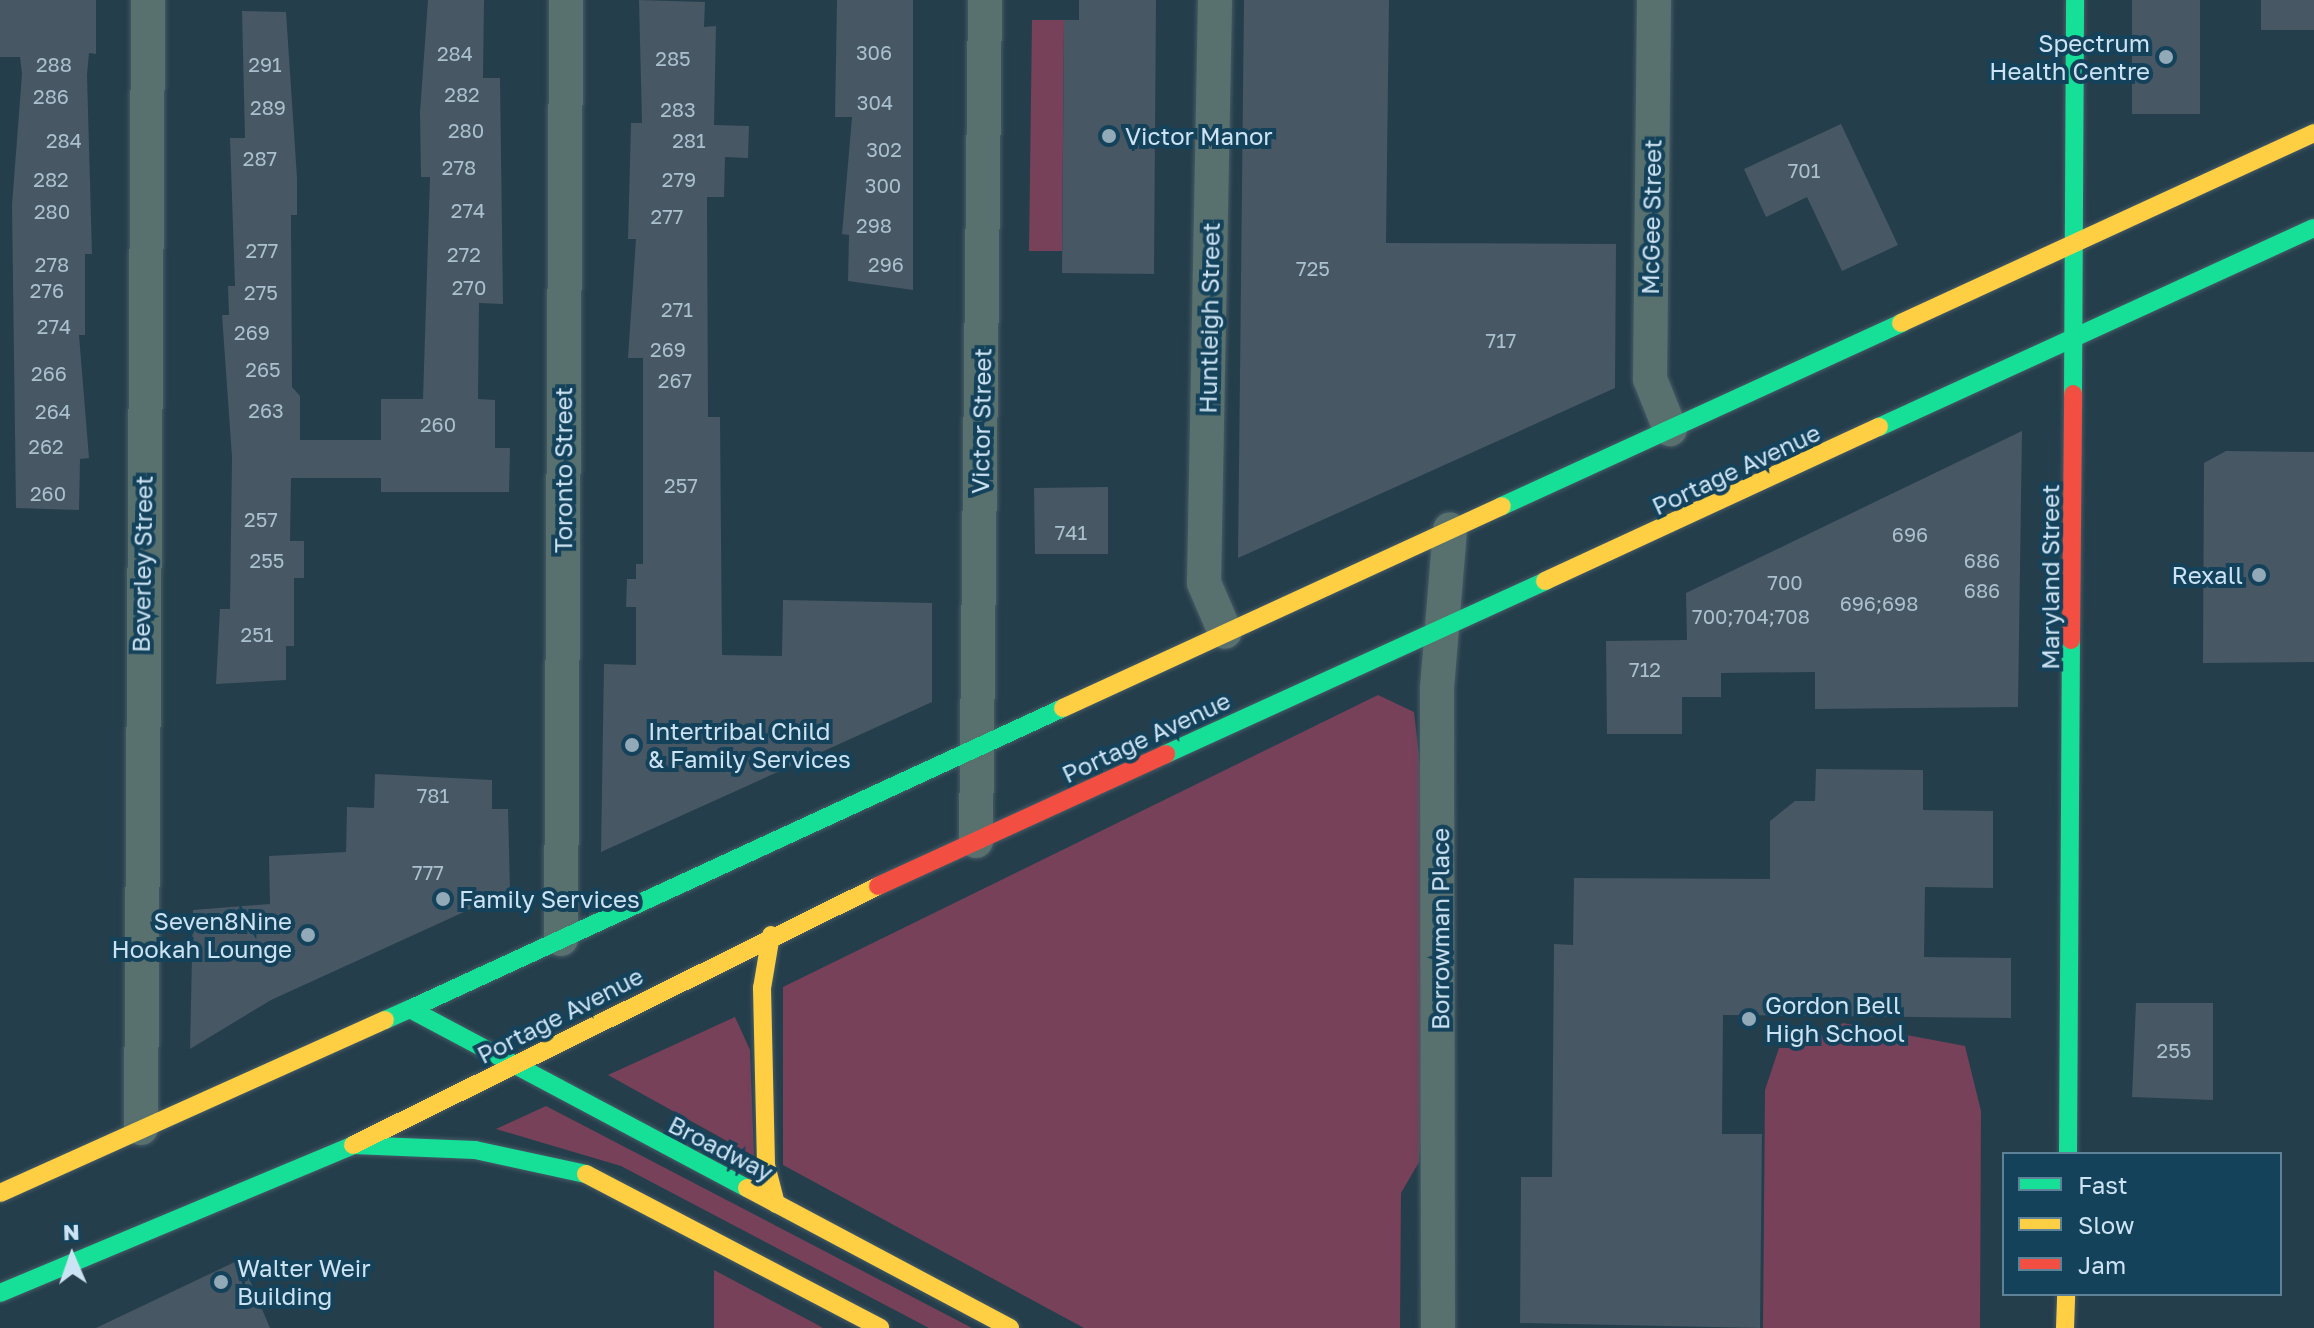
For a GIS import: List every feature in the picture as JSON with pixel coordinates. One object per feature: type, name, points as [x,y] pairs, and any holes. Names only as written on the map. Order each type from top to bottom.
[{"type":"main road","name":"Maryland Street","points":[[2068,1152],[2075,0]]},
{"type":"main road","points":[[0,1193],[410,1009],[2314,133]]},
{"type":"main road","name":"Portage Avenue","points":[[0,1293],[353,1145],[771,935],[2314,228]]},
{"type":"main road","points":[[771,935],[762,1002],[766,1165],[776,1204]]},
{"type":"main road","name":"Broadway","points":[[410,1009],[1010,1328]]},
{"type":"main road","points":[[353,1145],[475,1150],[578,1170],[880,1328]]},
{"type":"main road","points":[[2065,1328],[2066,1296]]},
{"type":"street","name":"Beverley Street","points":[[141,1128],[148,0]]},
{"type":"street","name":"Toronto Street","points":[[561,939],[566,0]]},
{"type":"street","name":"Victor Street","points":[[976,841],[985,0]]},
{"type":"street","name":"Huntleigh Street","points":[[1215,0],[1204,583],[1225,632]]},
{"type":"street","name":"McGee Street","points":[[1654,0],[1650,379],[1670,429]]},
{"type":"street","name":"Borrowman Place","points":[[1438,1328],[1441,630],[1450,530]]},
{"type":"shaded area","points":[[1032,20],[1064,20],[1062,251],[1029,251]]},
{"type":"shaded area","points":[[1378,695],[1414,712],[1438,920],[1419,1162],[1401,1193],[1400,1328],[1084,1328],[783,1165],[783,987]]},
{"type":"shaded area","points":[[735,1017],[750,1050],[754,1156],[608,1075]]},
{"type":"shaded area","points":[[1843,1023],[1965,1046],[1981,1111],[1980,1328],[1763,1328],[1765,1090],[1779,1048],[1797,1048]]},
{"type":"shaded area","points":[[546,1106],[972,1328],[929,1328],[621,1166],[496,1129]]},
{"type":"shaded area","points":[[714,1270],[816,1324],[823,1328],[714,1328]]},
{"type":"building","points":[[0,0],[96,0],[96,54],[89,53],[87,75],[92,254],[85,254],[85,335],[79,335],[89,458],[80,459],[79,510],[16,508],[12,205],[22,74],[20,57],[0,57]]},
{"type":"building","points":[[428,0],[484,0],[483,78],[500,78],[503,304],[479,303],[478,399],[495,400],[495,448],[510,448],[509,492],[381,492],[381,478],[291,478],[290,541],[304,541],[304,578],[294,578],[294,646],[286,646],[286,680],[216,684],[220,609],[230,609],[232,457],[222,315],[229,315],[228,286],[235,286],[230,138],[245,138],[242,11],[286,12],[297,178],[297,215],[291,215],[292,387],[300,396],[300,440],[381,440],[381,399],[423,399],[430,177],[421,177],[420,112]]},
{"type":"building","points":[[639,0],[705,2],[704,27],[716,26],[714,125],[749,126],[748,158],[725,157],[724,197],[707,197],[708,417],[720,417],[722,655],[782,656],[783,600],[932,603],[932,702],[601,852],[604,664],[636,665],[636,607],[626,607],[627,579],[636,579],[636,564],[643,564],[643,358],[628,358],[636,239],[628,239],[631,123],[642,123]]},
{"type":"building","points":[[837,0],[913,0],[913,290],[848,281],[849,235],[842,234],[852,117],[835,117]]},
{"type":"building","name":"Victor Manor","points":[[1079,0],[1156,0],[1154,274],[1062,273],[1064,20],[1079,20]]},
{"type":"building","points":[[1244,0],[1389,0],[1386,243],[1616,244],[1615,388],[1238,558]]},
{"type":"building","name":"Spectrum Health Centre","points":[[2132,0],[2200,0],[2200,114],[2132,114]]},
{"type":"building","points":[[2261,0],[2314,0],[2314,30],[2261,30]]},
{"type":"building","points":[[1841,124],[1898,245],[1842,271],[1807,197],[1766,217],[1744,169]]},
{"type":"building","points":[[2022,431],[2018,707],[1815,709],[1815,672],[1721,673],[1721,697],[1682,697],[1682,734],[1607,734],[1606,641],[1687,640],[1686,593]]},
{"type":"building","name":"Rexall","points":[[2226,451],[2314,452],[2314,662],[2203,663],[2204,463]]},
{"type":"building","points":[[1108,487],[1108,554],[1035,554],[1034,488]]},
{"type":"building","points":[[1816,769],[1923,770],[1923,810],[1993,811],[1993,888],[1925,887],[1924,957],[2011,958],[2011,1018],[1723,1015],[1722,1134],[1762,1134],[1760,1328],[1520,1323],[1521,1177],[1552,1177],[1554,944],[1573,945],[1574,878],[1770,879],[1770,821],[1795,801],[1815,801]]},
{"type":"building","points":[[375,774],[492,780],[492,809],[508,809],[510,891],[271,1000],[190,1049],[193,910],[270,904],[269,856],[346,852],[347,807],[374,808]]},
{"type":"building","points":[[2136,1003],[2213,1003],[2213,1100],[2132,1097]]},
{"type":"building","name":"Walter Weir Building","points":[[241,1259],[270,1328],[96,1328]]},
{"type":"traffic: fast","points":[[2073,394],[2075,0]]},
{"type":"traffic: fast","points":[[1879,427],[2314,228]]},
{"type":"traffic: fast","points":[[1502,506],[1901,323]]},
{"type":"traffic: fast","points":[[1166,754],[1545,581]]},
{"type":"traffic: fast","points":[[2068,1152],[2071,640]]},
{"type":"traffic: fast","points":[[410,1009],[1063,708]]},
{"type":"traffic: fast","points":[[385,1020],[410,1009],[747,1188]]},
{"type":"traffic: fast","points":[[0,1293],[353,1145],[475,1150],[586,1174]]},
{"type":"traffic: slow","points":[[1901,323],[2314,133]]},
{"type":"traffic: slow","points":[[1545,581],[1879,427]]},
{"type":"traffic: slow","points":[[1063,708],[1502,506]]},
{"type":"traffic: slow","points":[[353,1145],[878,886]]},
{"type":"traffic: slow","points":[[771,935],[762,988],[766,1165],[776,1204]]},
{"type":"traffic: slow","points":[[0,1193],[385,1020]]},
{"type":"traffic: slow","points":[[586,1174],[880,1328]]},
{"type":"traffic: slow","points":[[747,1188],[1010,1328]]},
{"type":"traffic: slow","points":[[2065,1328],[2066,1296]]},
{"type":"traffic: jam","points":[[2071,640],[2073,394]]},
{"type":"traffic: jam","points":[[878,886],[1166,754]]},
{"type":"place","name":"Spectrum Health Centre","points":[[2166,57]]},
{"type":"place","name":"Victor Manor","points":[[1109,136]]},
{"type":"place","name":"Rexall","points":[[2259,575]]},
{"type":"place","name":"Intertribal Child & Family Services","points":[[632,745]]},
{"type":"place","name":"Family Services","points":[[443,899]]},
{"type":"place","name":"Seven8Nine Hookah Lounge","points":[[308,935]]},
{"type":"place","name":"Gordon Bell High School","points":[[1749,1019]]},
{"type":"place","name":"Walter Weir Building","points":[[221,1282]]}]
